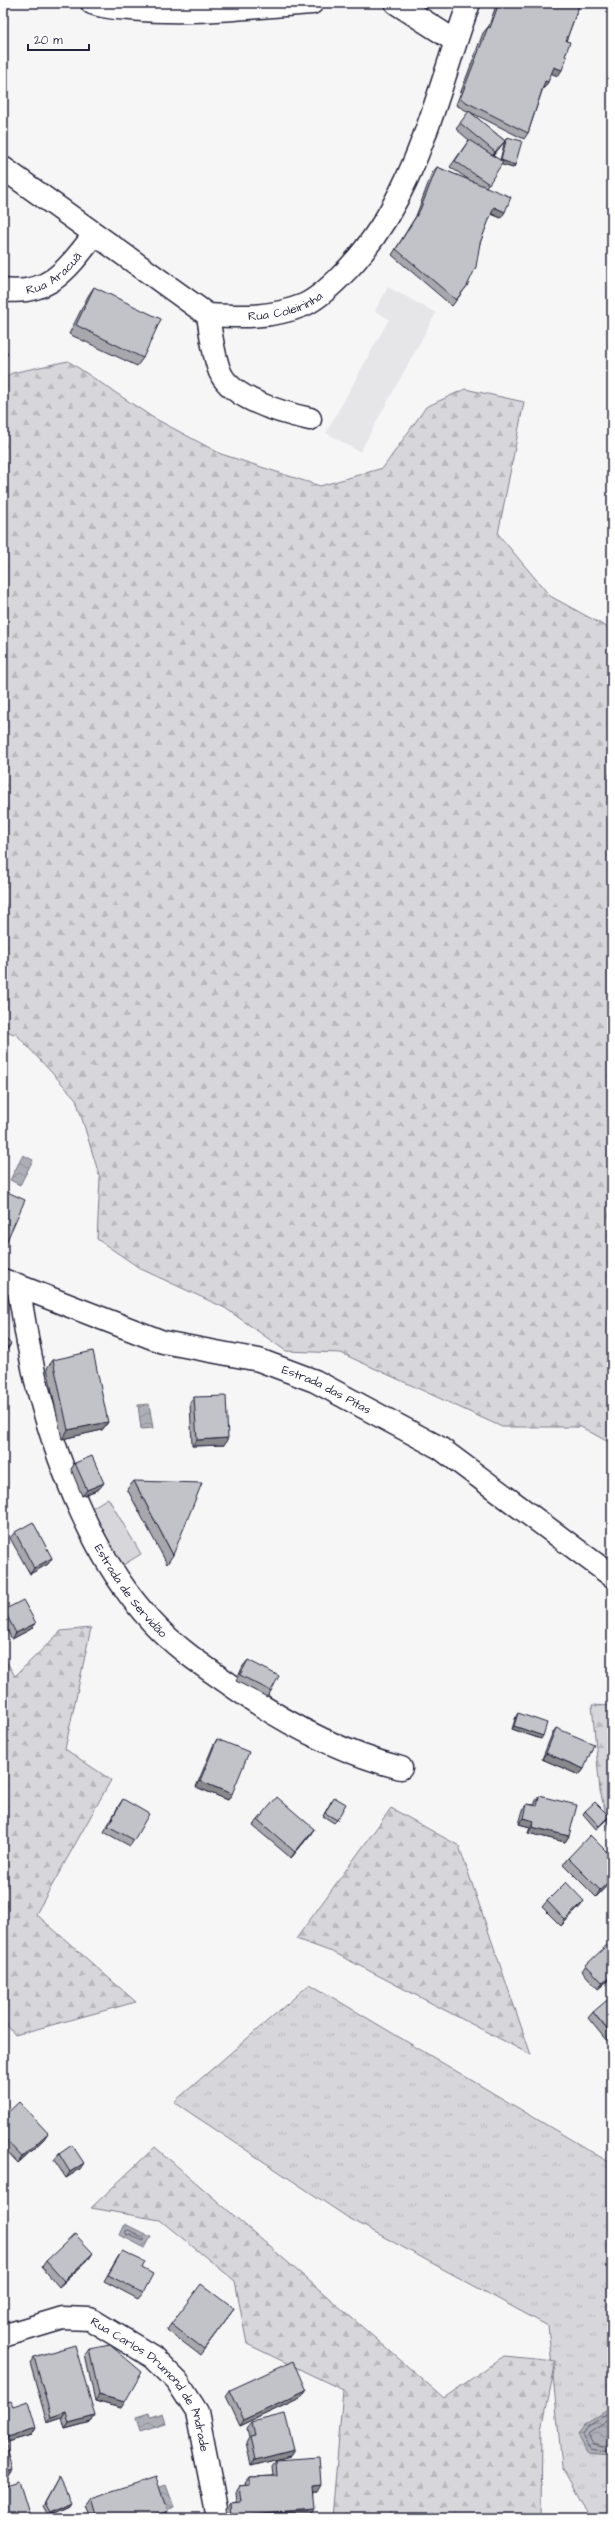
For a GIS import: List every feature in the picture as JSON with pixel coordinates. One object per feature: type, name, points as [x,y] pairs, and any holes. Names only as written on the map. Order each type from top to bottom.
[{"type":"street","points":[[92,3],[100,6],[146,11],[202,11],[312,3]]},
{"type":"street","points":[[396,3],[455,41]]},
{"type":"street","name":"Rua Coleirinha","points":[[3,168],[94,235],[208,314],[248,318],[277,313],[305,304],[330,288],[349,268],[370,244],[395,204],[437,100],[455,41],[469,3]]},
{"type":"street","name":"Rua Aracuã","points":[[3,290],[27,291],[44,286],[58,277],[72,263],[94,235]]},
{"type":"street","points":[[208,314],[213,345],[220,373],[232,389],[255,402],[310,419]]},
{"type":"street","name":"Estrada das Pitas","points":[[10,1282],[163,1342],[259,1360],[316,1381],[440,1448],[612,1576]]},
{"type":"street","name":"Estrada de Servidão","points":[[10,1282],[38,1389],[73,1494],[98,1547],[142,1612],[159,1630],[186,1652],[268,1711],[317,1738],[376,1762],[401,1768]]},
{"type":"street","name":"Rua Carlos Drumond de Andrade","points":[[3,2336],[63,2318],[90,2319],[153,2357],[177,2381],[197,2412],[218,2518]]},
{"type":"shaded area","points":[[388,287],[436,313],[360,452],[326,433],[389,319],[375,311]]},
{"type":"green space","points":[[68,361],[152,417],[221,454],[320,486],[383,468],[426,407],[465,389],[524,402],[498,534],[550,596],[612,630],[612,1444],[581,1427],[502,1427],[341,1353],[286,1351],[225,1308],[141,1269],[97,1239],[100,1178],[76,1099],[17,1035],[3,1030],[3,379],[12,373]]},
{"type":"green space","points":[[108,1498],[141,1554],[118,1568],[85,1512]]},
{"type":"green space","points":[[91,1628],[65,1749],[111,1780],[36,1914],[136,2002],[15,2035],[3,2020],[3,1656],[15,1676],[61,1631]]},
{"type":"green space","points":[[592,1705],[612,1706],[612,1838],[600,1791]]},
{"type":"green space","points":[[391,1808],[459,1846],[531,2055],[335,1953],[296,1939]]},
{"type":"green space","points":[[310,1984],[612,2164],[612,2518],[591,2518],[562,2466],[548,2326],[347,2217],[174,2102]]},
{"type":"green space","points":[[155,2147],[444,2398],[504,2356],[556,2361],[542,2429],[541,2518],[332,2518],[343,2390],[247,2344],[235,2281],[160,2220],[91,2208]]},
{"type":"water","points":[[23,1155],[33,1160],[20,1185],[10,1180]]},
{"type":"water","points":[[149,1404],[153,1428],[141,1429],[138,1405]]},
{"type":"water","points":[[125,2224],[151,2237],[145,2248],[120,2235]]},
{"type":"water","points":[[612,2407],[612,2455],[588,2453],[577,2434],[584,2425]]},
{"type":"water","points":[[149,2413],[150,2417],[163,2413],[166,2424],[140,2432],[136,2417]]},
{"type":"water","points":[[166,2485],[174,2507],[162,2511],[154,2489]]},
{"type":"building","points":[[499,3],[580,3],[566,41],[570,42],[565,56],[567,57],[562,70],[554,67],[548,82],[545,81],[528,133],[460,99]]},
{"type":"building","points":[[469,111],[505,141],[495,152],[460,123]]},
{"type":"building","points":[[507,137],[522,141],[515,165],[501,160]]},
{"type":"building","points":[[469,140],[503,162],[489,184],[455,161]]},
{"type":"building","points":[[437,167],[511,197],[505,212],[494,207],[480,243],[476,267],[467,286],[456,300],[396,249],[420,210]]},
{"type":"building","points":[[94,287],[161,319],[143,358],[76,325]]},
{"type":"building","points":[[3,350],[8,353],[3,361]]},
{"type":"building","points":[[3,1190],[25,1200],[4,1247],[3,1247]]},
{"type":"building","points":[[3,1336],[11,1344],[3,1351]]},
{"type":"building","points":[[93,1351],[108,1422],[68,1430],[53,1360]]},
{"type":"building","points":[[226,1396],[228,1438],[197,1440],[194,1397]]},
{"type":"building","points":[[92,1456],[104,1483],[87,1490],[75,1463]]},
{"type":"building","points":[[134,1481],[202,1483],[173,1555]]},
{"type":"building","points":[[33,1522],[52,1558],[34,1568],[15,1532]]},
{"type":"building","points":[[23,1600],[36,1623],[16,1633],[4,1610]]},
{"type":"building","points":[[248,1660],[279,1676],[271,1691],[240,1675]]},
{"type":"building","points":[[518,1713],[547,1723],[543,1736],[514,1726]]},
{"type":"building","points":[[556,1728],[594,1744],[584,1769],[546,1753]]},
{"type":"building","points":[[217,1739],[249,1752],[232,1794],[200,1781]]},
{"type":"building","points":[[539,1796],[577,1805],[569,1836],[532,1827],[534,1821],[524,1818],[527,1804],[537,1806]]},
{"type":"building","points":[[277,1797],[314,1829],[295,1852],[258,1820]]},
{"type":"building","points":[[334,1797],[346,1804],[337,1820],[325,1813]]},
{"type":"building","points":[[123,1799],[149,1814],[134,1840],[108,1826]]},
{"type":"building","points":[[595,1802],[609,1816],[599,1826],[585,1811]]},
{"type":"building","points":[[590,1835],[612,1857],[612,1878],[600,1890],[568,1858]]},
{"type":"building","points":[[566,1882],[584,1901],[565,1920],[547,1901]]},
{"type":"building","points":[[607,1945],[612,1950],[612,1975],[603,1983],[586,1965]]},
{"type":"building","points":[[612,1996],[612,2033],[611,2034],[593,2012]]},
{"type":"building","points":[[19,2102],[48,2133],[22,2157],[3,2137],[3,2117]]},
{"type":"building","points":[[72,2145],[84,2163],[70,2172],[59,2154]]},
{"type":"building","points":[[75,2234],[93,2253],[64,2281],[46,2261]]},
{"type":"building","points":[[122,2251],[145,2262],[142,2268],[153,2274],[143,2293],[108,2275]]},
{"type":"building","points":[[201,2284],[234,2309],[204,2349],[171,2324]]},
{"type":"building","points":[[75,2345],[95,2416],[69,2423],[66,2412],[51,2417],[34,2357]]},
{"type":"building","points":[[110,2345],[142,2372],[125,2402],[99,2395],[89,2349]]},
{"type":"building","points":[[293,2361],[306,2391],[244,2420],[230,2390]]},
{"type":"building","points":[[11,2401],[13,2406],[28,2401],[36,2428],[8,2437],[3,2420],[3,2403]]},
{"type":"building","points":[[285,2414],[294,2450],[255,2460],[250,2436],[255,2435],[252,2422]]},
{"type":"building","points":[[3,2442],[6,2444],[13,2469],[3,2472]]},
{"type":"building","points":[[319,2457],[321,2484],[312,2485],[314,2510],[251,2515],[252,2518],[232,2518],[231,2502],[241,2501],[239,2486],[250,2485],[250,2477],[277,2476],[276,2460]]},
{"type":"building","points":[[59,2477],[71,2502],[50,2512],[45,2503]]},
{"type":"building","points":[[156,2477],[167,2511],[147,2518],[96,2518],[90,2498]]},
{"type":"building","points":[[19,2481],[30,2517],[3,2518],[3,2486]]}]
